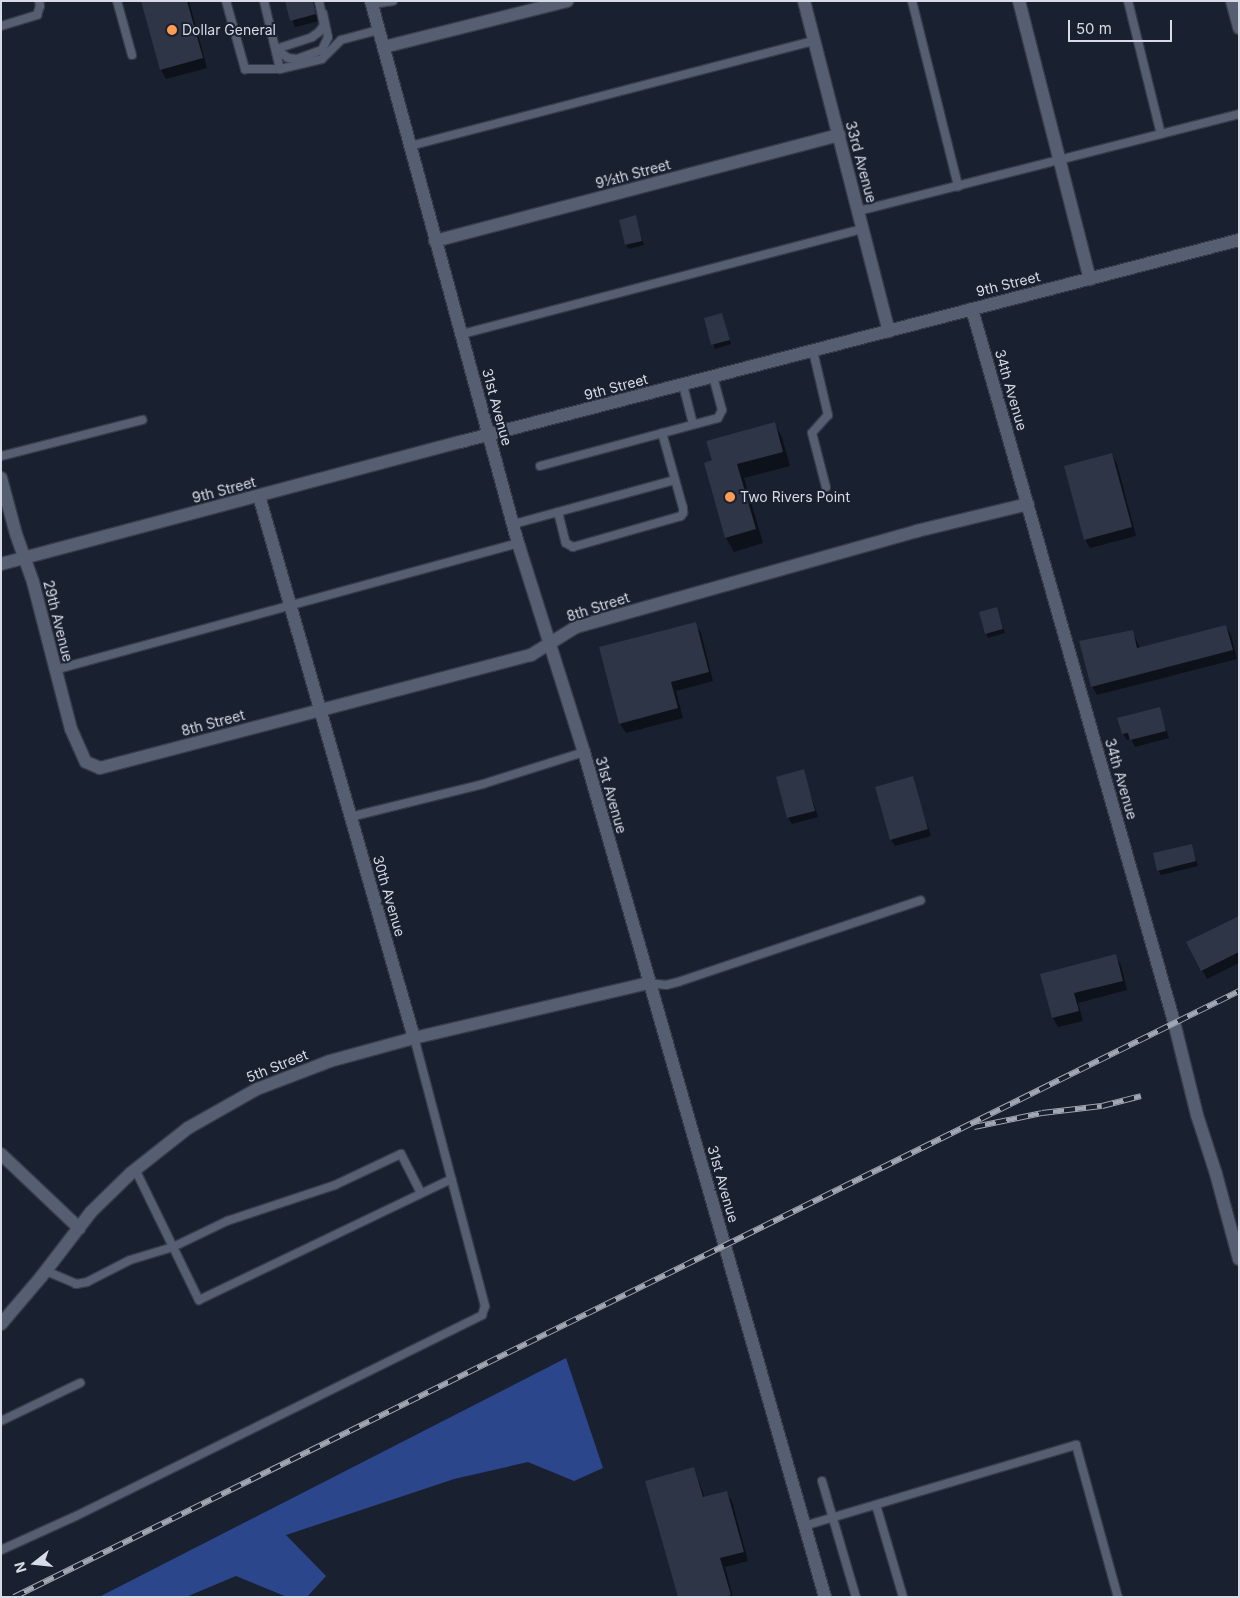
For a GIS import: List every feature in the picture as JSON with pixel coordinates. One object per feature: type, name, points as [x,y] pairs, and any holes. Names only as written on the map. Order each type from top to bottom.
[{"type":"street","name":"33rd Avenue","points":[[804,1],[889,331]]},
{"type":"street","points":[[1019,1],[1090,279]]},
{"type":"street","points":[[1232,1],[1239,28]]},
{"type":"street","name":"31st Avenue","points":[[371,2],[518,543],[584,752],[825,1597]]},
{"type":"street","points":[[384,47],[559,2]]},
{"type":"street","name":"9½th Street","points":[[435,241],[839,136]]},
{"type":"street","name":"9th Street","points":[[1,564],[1239,240]]},
{"type":"street","name":"34th Avenue","points":[[972,309],[1239,1259]]},
{"type":"street","name":"29th Avenue","points":[[1,478],[16,534],[25,558],[71,729],[86,762],[94,766]]},
{"type":"street","name":"30th Avenue","points":[[259,496],[414,1038]]},
{"type":"street","name":"8th Street","points":[[94,766],[112,766],[531,655],[576,627],[917,531],[1028,504]]},
{"type":"street","name":"5th Street","points":[[1,1324],[46,1271],[90,1212],[135,1169],[188,1128],[258,1089],[330,1061],[414,1038],[649,983]]},
{"type":"street","points":[[1,1154],[79,1228]]},
{"type":"lane","points":[[1,26],[37,15],[40,6],[39,1]]},
{"type":"lane","points":[[117,1],[132,55]]},
{"type":"lane","points":[[226,1],[245,68],[280,70],[322,59],[341,40],[379,30]]},
{"type":"lane","points":[[264,1],[280,70]]},
{"type":"lane","points":[[276,49],[288,58],[296,60],[322,50],[328,37],[319,1]]},
{"type":"lane","points":[[371,2],[392,1]]},
{"type":"lane","points":[[912,1],[958,186]]},
{"type":"lane","points":[[1128,1],[1161,134]]},
{"type":"lane","points":[[276,49],[312,37],[319,32],[324,26],[323,14]]},
{"type":"lane","points":[[410,146],[814,41]]},
{"type":"lane","points":[[859,211],[1239,114]]},
{"type":"lane","points":[[462,334],[863,230]]},
{"type":"lane","points":[[813,351],[828,415],[812,434],[826,487]]},
{"type":"lane","points":[[540,466],[722,415],[713,377]]},
{"type":"lane","points":[[683,385],[693,424]]},
{"type":"lane","points":[[1,456],[142,420]]},
{"type":"lane","points":[[558,512],[566,543],[574,547],[681,516],[683,513],[662,433]]},
{"type":"lane","points":[[514,524],[675,480]]},
{"type":"lane","points":[[54,670],[518,543]]},
{"type":"lane","points":[[350,817],[483,784],[584,752]]},
{"type":"lane","points":[[649,983],[666,985],[678,982],[921,900]]},
{"type":"lane","name":"30th Avenue","points":[[1,1550],[443,1336],[482,1315],[485,1306],[414,1038]]},
{"type":"lane","points":[[46,1271],[76,1284],[87,1282],[130,1260],[173,1247],[227,1221],[336,1184],[401,1154],[421,1193]]},
{"type":"lane","points":[[135,1169],[198,1300],[452,1179]]},
{"type":"lane","points":[[1,1421],[80,1383]]},
{"type":"lane","points":[[804,1526],[1076,1445],[1118,1597]]},
{"type":"lane","points":[[822,1480],[856,1597]]},
{"type":"lane","points":[[876,1505],[903,1597]]},
{"type":"shaded area","points":[[566,1358],[603,1468],[574,1481],[528,1462],[454,1479],[286,1535],[326,1576],[307,1597],[287,1597],[236,1576],[186,1597],[99,1597]]},
{"type":"building","name":"Dollar General","points":[[141,1],[187,1],[203,58],[160,70]]},
{"type":"building","points":[[285,1],[313,1],[316,14],[290,21]]},
{"type":"building","points":[[636,215],[642,241],[625,245],[619,220]]},
{"type":"building","points":[[722,313],[730,340],[711,345],[704,318]]},
{"type":"building","name":"Two Rivers Point","points":[[775,422],[783,452],[737,464],[756,529],[725,538],[704,463],[712,460],[706,441]]},
{"type":"building","points":[[1112,453],[1132,527],[1084,540],[1064,466]]},
{"type":"building","points":[[997,607],[1003,629],[985,634],[979,612]]},
{"type":"building","points":[[696,622],[709,672],[671,682],[678,708],[619,724],[599,647]]},
{"type":"building","points":[[1226,625],[1233,650],[1091,687],[1079,641],[1133,630],[1137,648]]},
{"type":"building","points":[[1160,707],[1166,731],[1130,740],[1128,733],[1122,734],[1117,718]]},
{"type":"building","points":[[804,769],[815,811],[787,818],[776,777]]},
{"type":"building","points":[[913,776],[928,829],[890,840],[875,787]]},
{"type":"building","points":[[1192,844],[1196,861],[1157,871],[1153,853]]},
{"type":"building","points":[[1239,916],[1239,952],[1201,971],[1186,942]]},
{"type":"building","points":[[1116,954],[1123,981],[1074,993],[1079,1011],[1052,1018],[1040,974]]},
{"type":"building","points":[[694,1467],[703,1497],[727,1491],[744,1552],[720,1558],[731,1595],[725,1597],[678,1597],[645,1481]]},
{"type":"railway","points":[[14,1597],[1239,991]]},
{"type":"railway","points":[[974,1127],[1042,1113],[1102,1106],[1141,1096]]},
{"type":"place","name":"Dollar General","points":[[172,30]]},
{"type":"place","name":"Two Rivers Point","points":[[730,497]]}]
